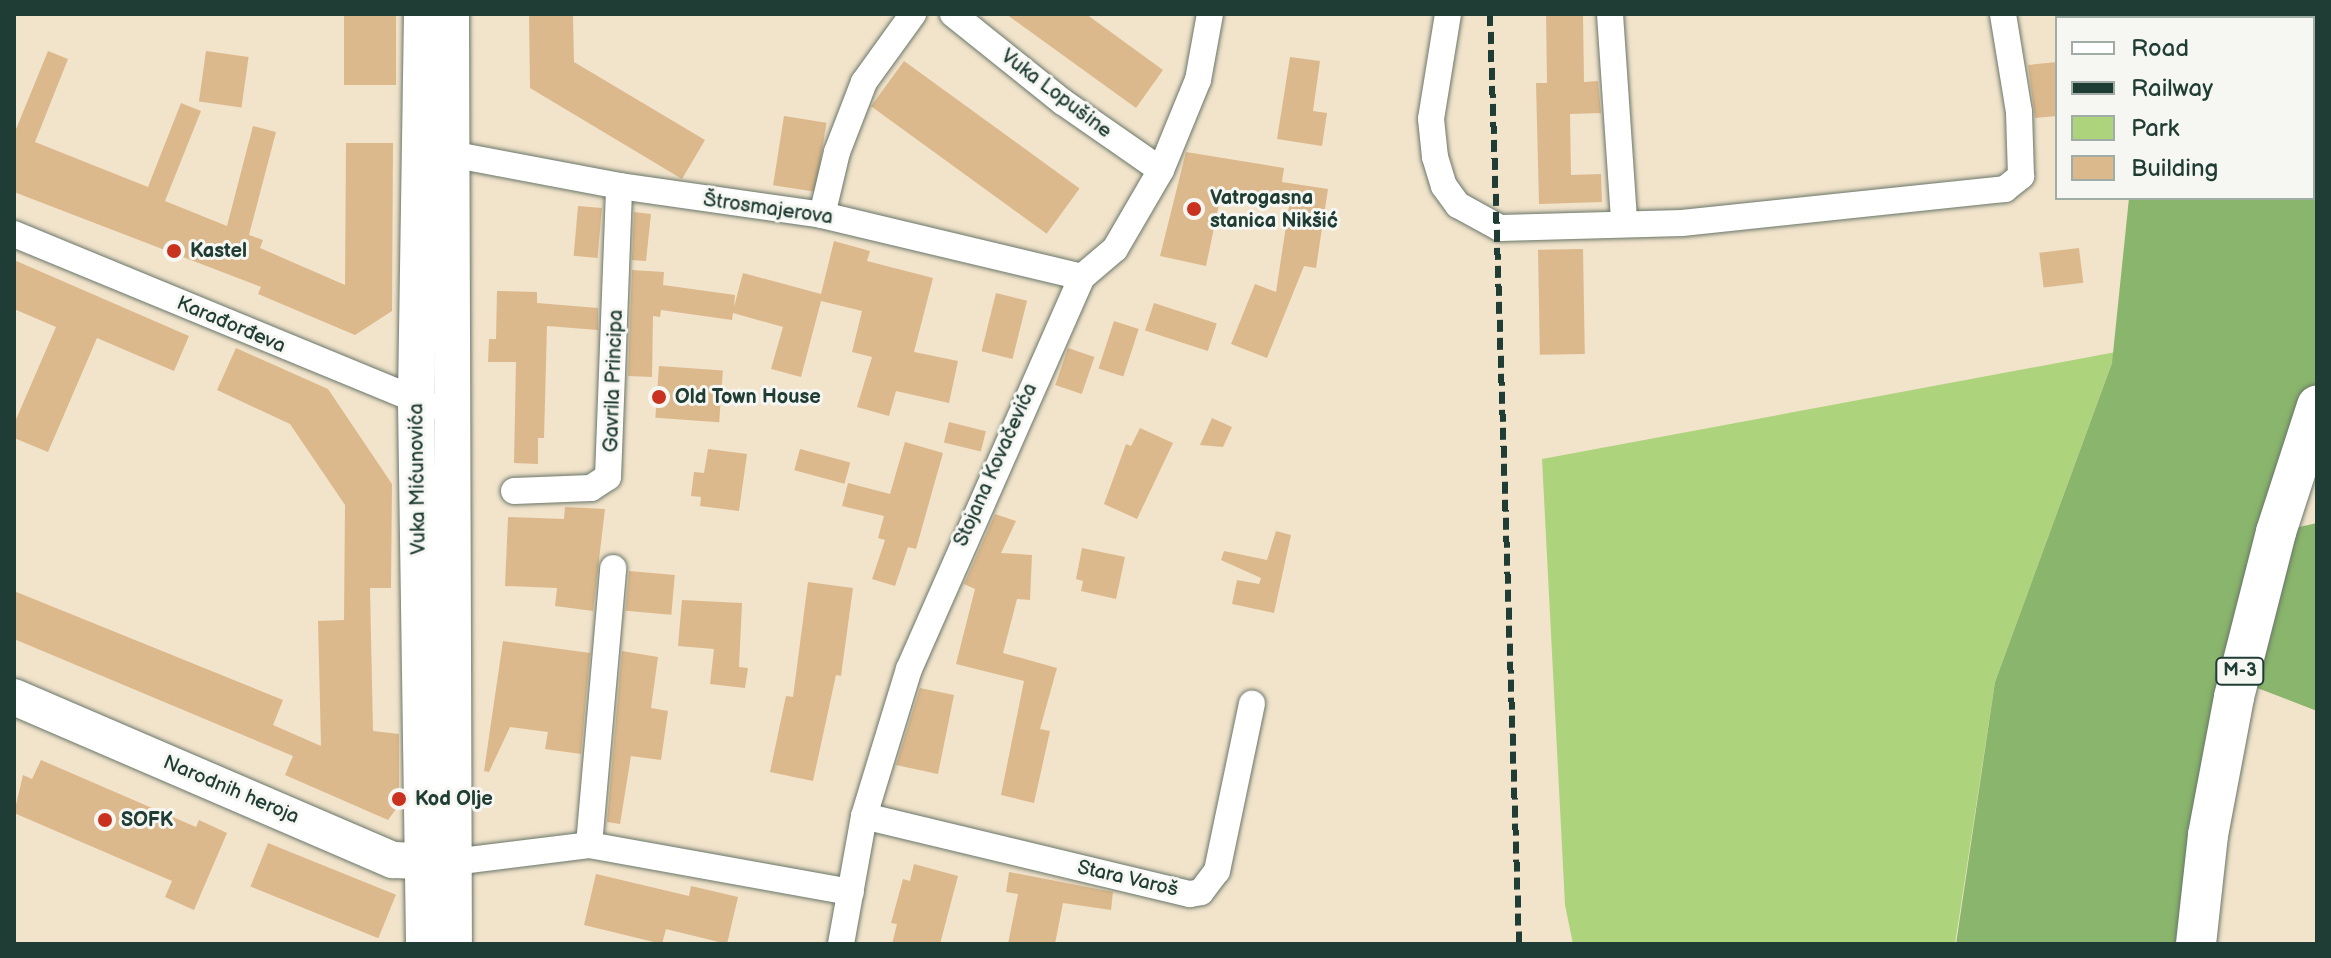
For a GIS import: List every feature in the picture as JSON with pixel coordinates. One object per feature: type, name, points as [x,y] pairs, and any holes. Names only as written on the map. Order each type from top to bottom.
[{"type":"main road","name":"Vuka Mićunovića","points":[[422,14],[433,406],[438,863],[424,944]]},
{"type":"main road","name":"Vuka Mićunovića","points":[[433,406],[450,154],[451,14]]},
{"type":"main road","name":"M-3","points":[[2196,944],[2208,835],[2236,689],[2276,532],[2317,406]]},
{"type":"main road","name":"Narodnih heroja","points":[[14,697],[393,860],[438,863]]},
{"type":"main road","name":"Vuka Mićunovića","points":[[438,863],[454,944]]},
{"type":"street","points":[[822,215],[837,152],[864,82],[913,14]]},
{"type":"street","name":"Vuka Lopušine","points":[[953,14],[1063,102],[1161,170]]},
{"type":"street","name":"Stojana Kovačevića","points":[[841,944],[864,816],[909,669],[1082,277],[1115,249],[1161,170],[1198,80],[1210,14]]},
{"type":"street","points":[[1448,14],[1431,119],[1435,157],[1444,186],[1458,205],[1500,228],[1624,222],[1682,223],[2015,184],[2021,176],[2019,112],[2003,14]]},
{"type":"street","points":[[1610,14],[1624,222]]},
{"type":"street","name":"Štrosmajerova","points":[[450,154],[619,186],[822,215],[1082,277]]},
{"type":"street","name":"Gavrila Principa","points":[[514,491],[591,488],[608,477],[619,186]]},
{"type":"street","name":"Karađorđeva","points":[[14,234],[433,406]]},
{"type":"street","points":[[589,845],[613,568]]},
{"type":"street","name":"Stara Varoš","points":[[864,816],[1190,894],[1201,892],[1217,871],[1252,704]]},
{"type":"street","points":[[438,863],[589,845],[851,892]]},
{"type":"green space","points":[[2317,14],[2317,411],[2277,532],[2317,523],[2317,711],[2239,681],[2197,944],[1956,944],[1995,682],[2112,363],[2129,200],[2315,200],[2315,16],[2143,16]]},
{"type":"green space","points":[[2116,352],[1995,682],[1955,944],[1573,944],[1565,905],[1542,459]]},
{"type":"building","points":[[344,14],[396,14],[396,85],[344,85]]},
{"type":"building","points":[[529,14],[573,14],[574,62],[705,140],[682,179],[530,88]]},
{"type":"building","points":[[1006,14],[1086,14],[1163,70],[1136,108]]},
{"type":"building","points":[[1546,14],[1583,14],[1584,82],[1598,81],[1601,113],[1570,114],[1571,175],[1601,174],[1602,202],[1539,204],[1536,83],[1547,83]]},
{"type":"building","points":[[48,51],[68,59],[35,142],[148,187],[181,103],[201,111],[165,201],[227,226],[253,126],[276,132],[249,235],[263,240],[260,248],[345,285],[346,143],[393,143],[392,311],[355,335],[258,294],[261,287],[14,192],[14,134]]},
{"type":"building","points":[[206,51],[249,57],[241,107],[199,102]]},
{"type":"building","points":[[1290,57],[1320,61],[1313,111],[1327,113],[1322,146],[1277,139]]},
{"type":"building","points":[[904,61],[1080,189],[1047,234],[871,106]]},
{"type":"building","points":[[2055,62],[2055,116],[2035,118],[2028,65]]},
{"type":"building","points":[[784,116],[826,123],[816,192],[773,185]]},
{"type":"building","points":[[1186,152],[1284,168],[1282,182],[1328,189],[1316,268],[1304,266],[1267,358],[1231,344],[1255,284],[1276,292],[1289,206],[1221,195],[1206,266],[1160,256]]},
{"type":"building","points":[[578,206],[602,208],[598,258],[574,256]]},
{"type":"building","points":[[634,212],[651,214],[646,261],[632,260]]},
{"type":"building","points":[[834,241],[870,251],[867,261],[933,278],[914,352],[958,361],[949,403],[896,391],[889,416],[857,407],[872,357],[852,352],[862,311],[821,301],[801,377],[771,369],[783,327],[733,313],[732,320],[661,310],[660,317],[653,316],[652,377],[628,376],[632,270],[664,272],[663,285],[735,295],[734,307],[743,273],[821,294]]},
{"type":"building","points":[[2079,248],[2083,283],[2044,288],[2039,253]]},
{"type":"building","points":[[1583,249],[1585,354],[1540,355],[1538,250]]},
{"type":"building","points":[[14,260],[189,336],[174,371],[97,338],[48,452],[14,438],[14,424],[56,327],[14,309]]},
{"type":"building","points":[[497,291],[537,292],[537,303],[598,308],[598,330],[547,326],[544,438],[538,438],[538,464],[514,463],[516,362],[488,362],[489,339],[496,339]]},
{"type":"building","points":[[996,293],[1027,301],[1013,359],[981,351]]},
{"type":"building","points":[[1154,303],[1217,323],[1208,351],[1145,331]]},
{"type":"building","points":[[1114,321],[1139,329],[1123,377],[1099,369]]},
{"type":"building","points":[[236,348],[328,389],[392,484],[391,588],[370,588],[373,731],[399,734],[399,805],[388,820],[285,775],[293,756],[14,639],[14,591],[283,700],[273,725],[321,746],[318,621],[344,620],[345,505],[290,424],[217,390]]},
{"type":"building","points":[[1068,348],[1094,357],[1082,394],[1055,385]]},
{"type":"building","points":[[659,366],[723,370],[719,422],[655,418]]},
{"type":"building","points":[[1212,418],[1232,427],[1223,447],[1200,445]]},
{"type":"building","points":[[949,422],[986,431],[981,452],[944,442]]},
{"type":"building","points":[[1140,428],[1173,443],[1137,519],[1104,504],[1126,444],[1131,446]]},
{"type":"building","points":[[905,442],[943,453],[916,549],[908,547],[895,586],[872,579],[885,540],[878,538],[884,516],[842,506],[848,483],[890,494]]},
{"type":"building","points":[[708,449],[747,454],[739,511],[700,506],[701,497],[691,496],[694,472],[704,473]]},
{"type":"building","points":[[800,449],[850,462],[845,484],[794,470]]},
{"type":"building","points":[[565,507],[605,509],[593,611],[555,606],[557,588],[505,586],[508,517],[564,519]]},
{"type":"building","points":[[995,514],[1016,521],[1001,553],[1032,555],[1030,600],[1017,599],[1003,653],[1057,668],[1040,729],[1050,731],[1034,803],[1001,795],[1024,681],[956,664],[975,589],[964,584]]},
{"type":"building","points":[[1276,531],[1291,535],[1274,613],[1232,604],[1237,580],[1259,584],[1261,578],[1221,560],[1224,551],[1267,560]]},
{"type":"building","points":[[1082,548],[1125,557],[1116,599],[1081,591],[1083,581],[1076,579]]},
{"type":"building","points":[[629,571],[675,575],[671,615],[626,611]]},
{"type":"building","points":[[808,582],[853,588],[841,676],[836,675],[813,781],[770,772],[786,696],[793,697]]},
{"type":"building","points":[[682,600],[742,603],[739,667],[748,668],[745,688],[710,684],[714,649],[678,646]]},
{"type":"building","points":[[503,641],[590,653],[581,754],[545,749],[548,732],[510,727],[489,772],[484,771]]},
{"type":"building","points":[[622,651],[658,657],[651,708],[668,711],[661,760],[631,756],[620,824],[607,822]]},
{"type":"building","points":[[920,688],[954,695],[938,774],[896,765]]},
{"type":"building","name":"SOFK","points":[[41,760],[196,827],[199,820],[227,833],[194,910],[165,897],[172,881],[14,813],[23,775],[32,779]]},
{"type":"building","points":[[268,843],[396,895],[378,938],[250,887]]},
{"type":"building","points":[[914,864],[958,876],[940,944],[892,944],[897,924],[891,923],[903,879],[910,881]]},
{"type":"building","points":[[1009,872],[1113,892],[1111,910],[1063,903],[1055,944],[1008,944],[1018,894],[1006,892]]},
{"type":"building","points":[[596,874],[689,896],[691,886],[738,897],[727,944],[666,929],[662,944],[584,925]]},
{"type":"railway","points":[[1490,14],[1519,944]]},
{"type":"place","name":"Vatrogasna stanica Nikšić","points":[[1194,209]]},
{"type":"place","name":"Kastel","points":[[174,251]]},
{"type":"place","name":"Old Town House","points":[[659,397]]},
{"type":"place","name":"Kod Olje","points":[[399,799]]},
{"type":"place","name":"SOFK","points":[[105,820]]}]
